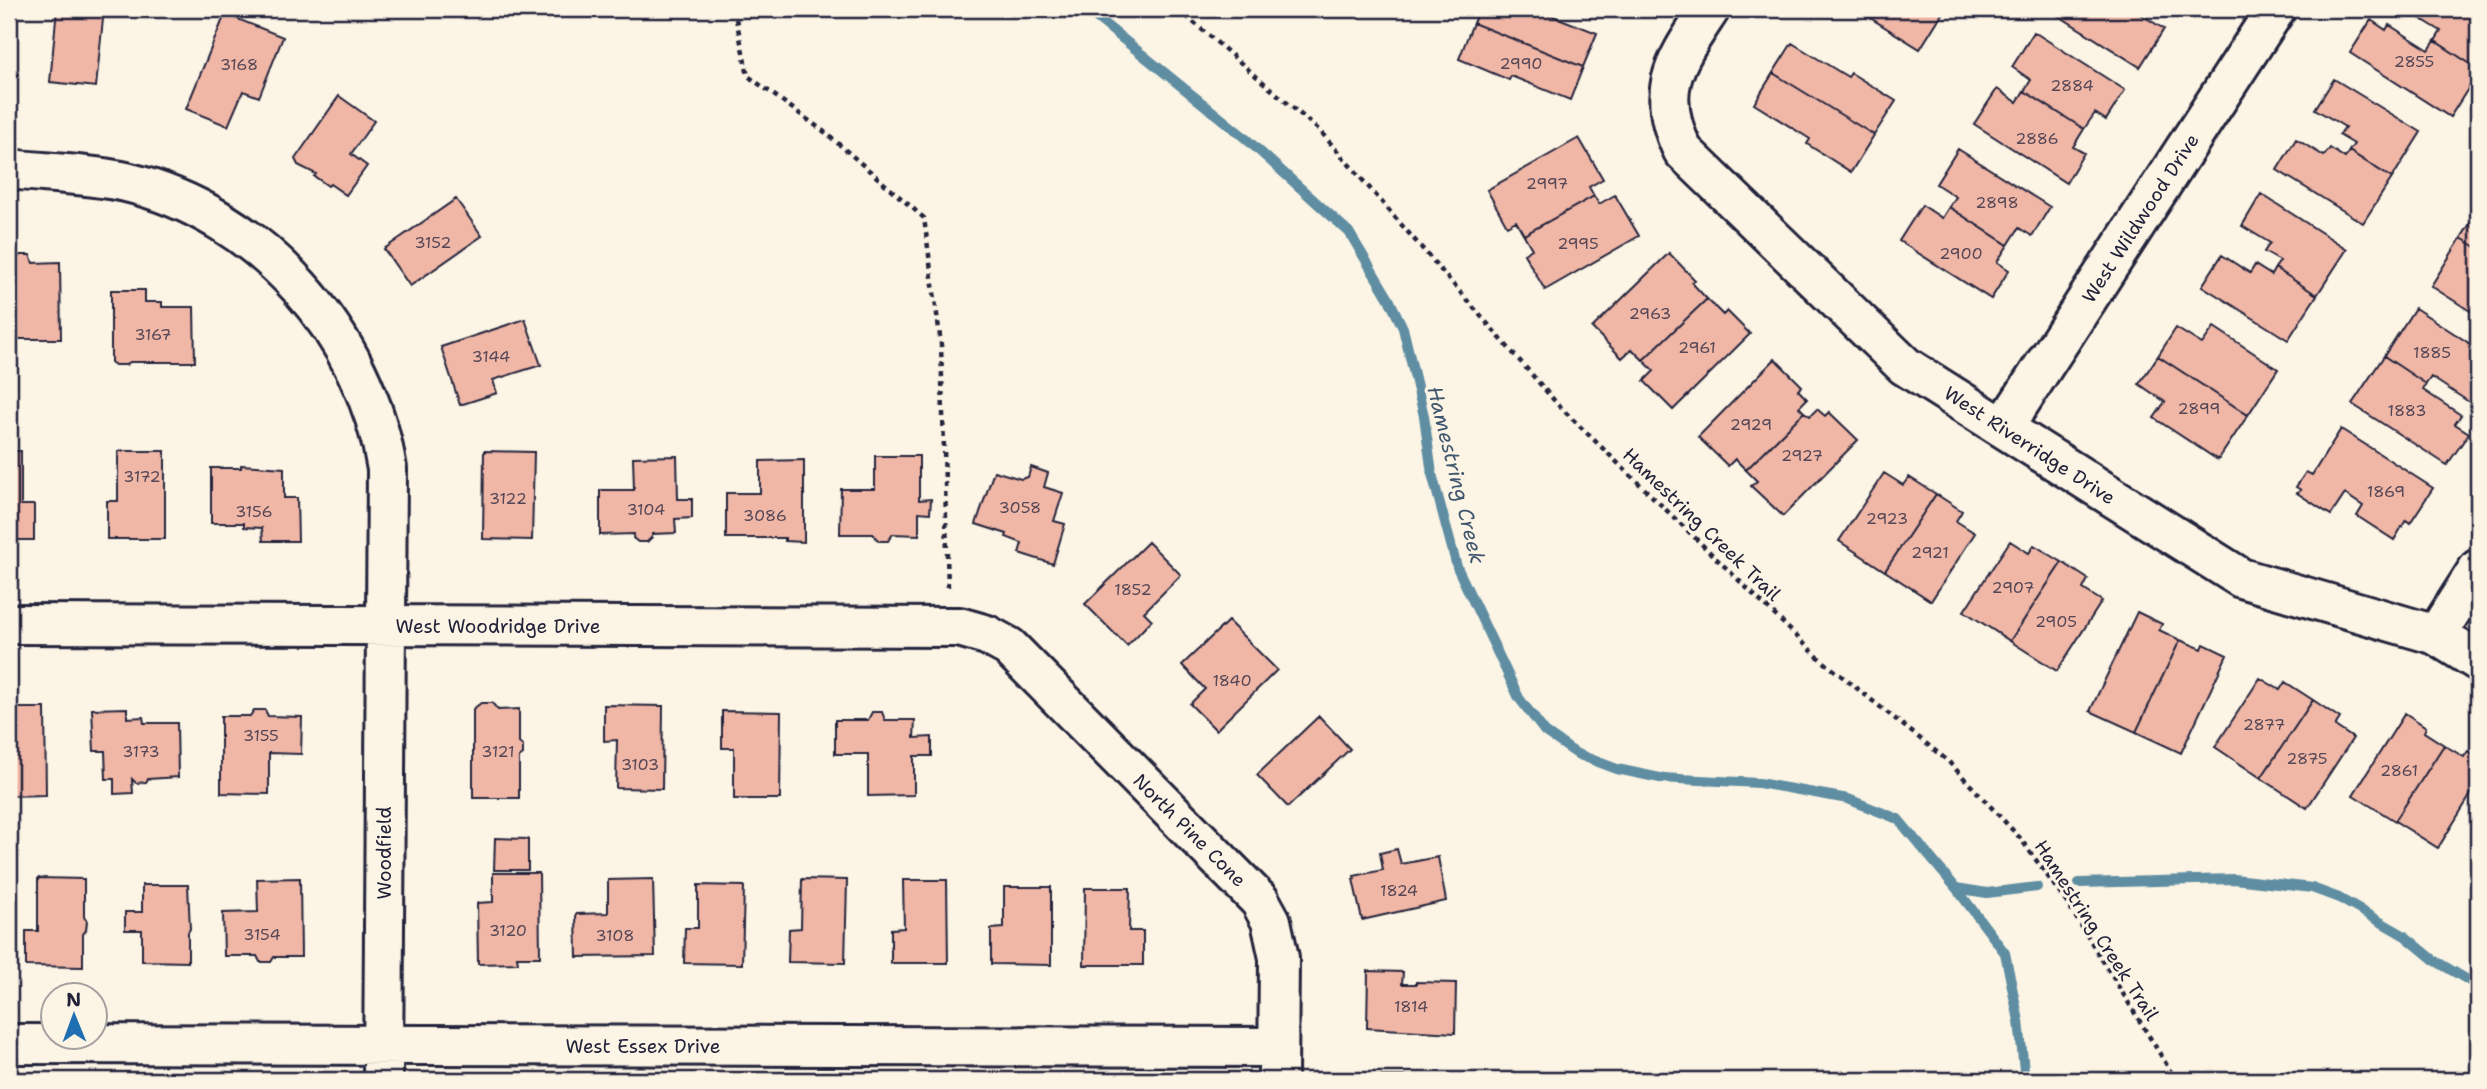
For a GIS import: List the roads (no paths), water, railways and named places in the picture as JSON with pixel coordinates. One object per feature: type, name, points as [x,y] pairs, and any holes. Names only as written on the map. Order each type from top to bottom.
[{"type":"street","name":"West Riverridge Drive","points":[[1710,9],[1675,66],[1669,84],[1673,132],[1683,151],[1905,366],[2241,578],[2436,635],[2478,661]]},
{"type":"street","name":"West Wildwood Drive","points":[[2004,427],[2276,9]]},
{"type":"street","name":"Woodfield","points":[[9,169],[124,182],[167,195],[209,216],[245,239],[280,267],[306,293],[334,329],[372,405],[387,470],[383,1063]]},
{"type":"street","points":[[2436,635],[2478,569]]},
{"type":"street","name":"West Woodridge Drive","points":[[9,624],[959,627],[987,635]]},
{"type":"street","name":"North Pine Cone","points":[[987,635],[1009,647],[1260,901],[1271,921],[1279,958],[1278,1064]]},
{"type":"street","name":"West Essex Drive","points":[[9,1044],[383,1063],[1278,1064]]},
{"type":"waterway","name":"Hamestring Creek","points":[[1086,9],[1244,137],[1349,232],[1403,328],[1424,416],[1432,474],[1457,567],[1519,698],[1545,732],[1577,754],[1617,769],[1660,778],[1759,783],[1848,799],[1898,819],[1956,888],[2005,953],[2019,1021],[2025,1080]]},
{"type":"waterway","points":[[2079,883],[2234,879],[2312,888],[2339,898],[2405,936],[2434,960],[2478,986]]},
{"type":"waterway","points":[[1956,888],[1987,893],[2037,887]]}]
